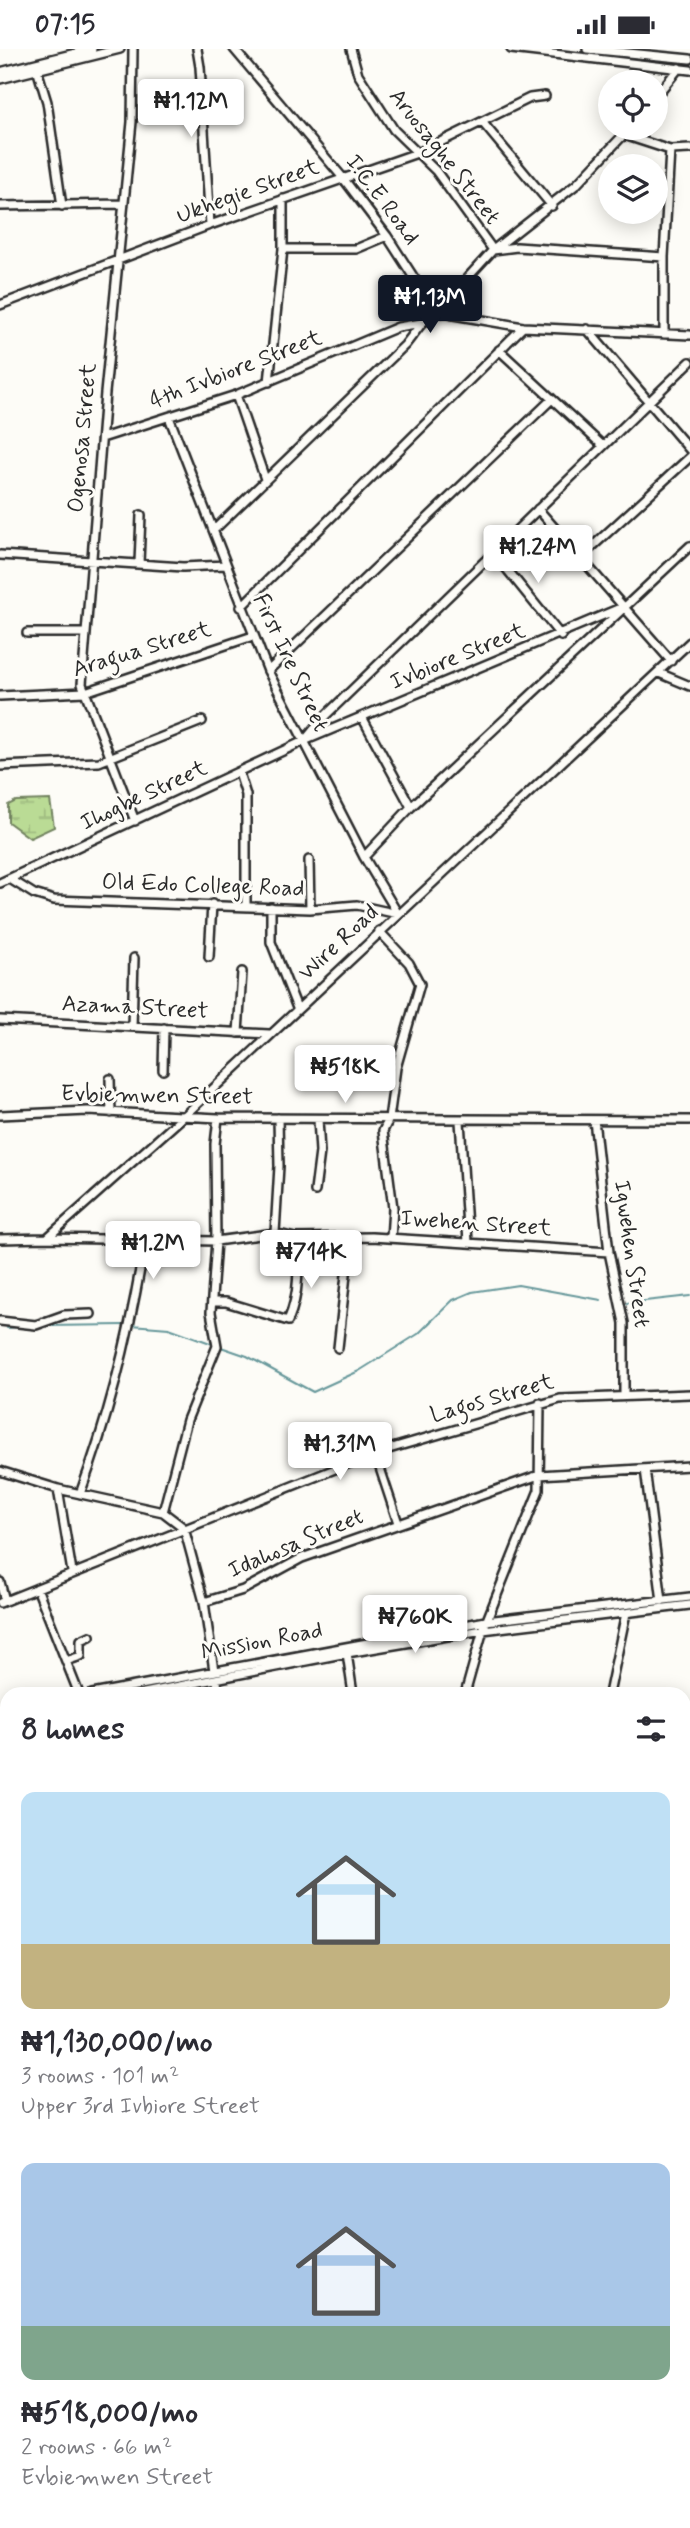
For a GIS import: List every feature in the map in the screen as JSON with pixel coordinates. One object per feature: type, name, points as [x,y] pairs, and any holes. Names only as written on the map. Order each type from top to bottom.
[{"type":"street","points":[[0,72],[92,49]]},
{"type":"street","points":[[0,79],[120,49]]},
{"type":"street","name":"Ogenosa Street","points":[[133,49],[131,122],[82,684],[135,821]]},
{"type":"street","points":[[197,49],[210,225]]},
{"type":"street","name":"I.C.E Road","points":[[234,49],[343,178],[387,236],[436,312]]},
{"type":"street","name":"Aruosaghe Street","points":[[351,49],[358,74],[394,130],[420,152],[492,250]]},
{"type":"street","points":[[511,49],[690,70]]},
{"type":"street","points":[[590,49],[665,53],[690,59]]},
{"type":"street","points":[[668,81],[679,68]]},
{"type":"street","points":[[37,69],[47,102],[62,206]]},
{"type":"street","name":"Ukhegie Street","points":[[0,305],[210,225],[420,152],[484,123],[530,98],[545,96]]},
{"type":"street","points":[[484,123],[552,206]]},
{"type":"street","points":[[214,530],[405,345],[422,323],[436,312],[492,250],[552,206],[619,140]]},
{"type":"street","points":[[639,140],[670,150],[690,149]]},
{"type":"street","points":[[664,334],[664,257],[670,150]]},
{"type":"street","points":[[269,381],[283,249],[283,199]]},
{"type":"street","points":[[0,206],[122,204]]},
{"type":"street","points":[[283,249],[356,249],[387,236]]},
{"type":"street","points":[[492,250],[517,247],[664,257]]},
{"type":"street","points":[[436,312],[523,327],[690,335]]},
{"type":"street","name":"4th Ivbiore Street","points":[[102,438],[236,395],[398,327],[422,323]]},
{"type":"street","points":[[241,607],[523,327]]},
{"type":"street","points":[[587,329],[690,450]]},
{"type":"street","points":[[499,350],[603,446]]},
{"type":"street","points":[[304,741],[325,716],[690,362]]},
{"type":"street","points":[[236,395],[265,478]]},
{"type":"street","points":[[268,671],[552,399]]},
{"type":"street","name":"First Ire Street","points":[[169,417],[268,671],[364,857],[398,914]]},
{"type":"street","points":[[581,557],[690,457]]},
{"type":"street","points":[[538,509],[671,661]]},
{"type":"street","points":[[139,563],[141,515]]},
{"type":"street","points":[[364,857],[411,807],[690,546]]},
{"type":"street","points":[[493,552],[561,636]]},
{"type":"street","points":[[0,555],[226,565]]},
{"type":"street","name":"Ivbiore Street","points":[[304,741],[561,636],[625,607]]},
{"type":"street","points":[[27,633],[86,633]]},
{"type":"street","name":"Aragua Street","points":[[0,696],[85,692],[253,636]]},
{"type":"street","name":"Wire Road","points":[[47,1238],[183,1117],[297,1007],[690,642]]},
{"type":"street","points":[[659,673],[690,686]]},
{"type":"street","points":[[362,717],[411,807]]},
{"type":"street","points":[[0,766],[88,763],[111,758],[202,720]]},
{"type":"street","name":"Ihogbe Street","points":[[0,883],[304,741]]},
{"type":"street","points":[[239,773],[246,795],[246,906]]},
{"type":"street","points":[[309,860],[310,909]]},
{"type":"street","name":"Old Edo College Road","points":[[10,879],[34,894],[54,900],[310,909],[357,905],[398,914]]},
{"type":"street","points":[[209,957],[212,904]]},
{"type":"street","points":[[271,907],[271,942],[297,1007]]},
{"type":"street","points":[[379,931],[409,963],[420,984],[396,1068],[382,1139],[393,1208],[391,1238]]},
{"type":"street","points":[[132,1027],[134,958]]},
{"type":"street","points":[[238,1033],[242,972]]},
{"type":"street","name":"Azama Street","points":[[0,1020],[269,1034]]},
{"type":"street","points":[[163,1070],[164,1028]]},
{"type":"street","points":[[110,1079],[111,1113]]},
{"type":"street","name":"Evbiemwen Street","points":[[0,1115],[111,1113],[218,1118],[460,1121],[690,1120]]},
{"type":"street","points":[[163,1511],[187,1420],[217,1346],[213,1302],[216,1241],[215,1144],[218,1118]]},
{"type":"street","points":[[275,1233],[279,1166],[278,1118]]},
{"type":"street","points":[[315,1191],[320,1152],[318,1119]]},
{"type":"street","name":"Igwehen Street","points":[[594,1120],[609,1252],[624,1323],[624,1394]]},
{"type":"street","points":[[460,1121],[468,1241]]},
{"type":"street","name":"Iwehen Street","points":[[47,1238],[216,1241],[275,1233],[295,1238],[468,1241],[609,1252]]},
{"type":"street","points":[[0,1239],[47,1238]]},
{"type":"street","points":[[213,1302],[226,1302],[288,1321],[295,1305],[299,1272],[295,1238]]},
{"type":"street","points":[[338,1348],[350,1238]]},
{"type":"street","points":[[80,1494],[103,1432],[127,1339],[145,1240]]},
{"type":"street","points":[[0,1321],[36,1325],[64,1315],[90,1314]]},
{"type":"street","name":"Lagos Street","points":[[3,1602],[72,1572],[375,1453],[540,1403],[624,1394],[690,1394]]},
{"type":"street","points":[[467,1687],[482,1630],[535,1503],[539,1475],[540,1403]]},
{"type":"street","points":[[375,1453],[398,1523]]},
{"type":"street","name":"Idahosa Street","points":[[204,1602],[243,1590],[302,1558],[539,1475],[690,1466]]},
{"type":"street","points":[[645,1469],[662,1601]]},
{"type":"street","points":[[0,1471],[58,1489],[163,1511],[184,1528],[204,1602],[217,1687]]},
{"type":"street","points":[[58,1489],[72,1572]]},
{"type":"street","points":[[0,1582],[3,1602]]},
{"type":"street","points":[[37,1588],[76,1687]]},
{"type":"street","name":"Mission Road","points":[[173,1687],[215,1675],[486,1621],[690,1597]]},
{"type":"street","name":"Mission Road","points":[[137,1687],[482,1630],[690,1605]]},
{"type":"street","points":[[610,1687],[626,1613]]},
{"type":"street","points":[[66,1661],[81,1655],[81,1640],[90,1636]]},
{"type":"street","points":[[347,1653],[352,1687]]},
{"type":"green space","points":[[50,800],[54,827],[30,838],[8,822],[8,805],[16,801]]},
{"type":"waterway","points":[[218,1346],[247,1356],[313,1392],[359,1371],[418,1334],[453,1300],[472,1292],[518,1285],[601,1300]]},
{"type":"waterway","points":[[627,1303],[690,1296]]},
{"type":"waterway","points":[[43,1326],[125,1325]]},
{"type":"waterway","points":[[131,1325],[169,1328],[213,1344]]},
{"type":"waterway","points":[[7,1328],[20,1327]]}]
